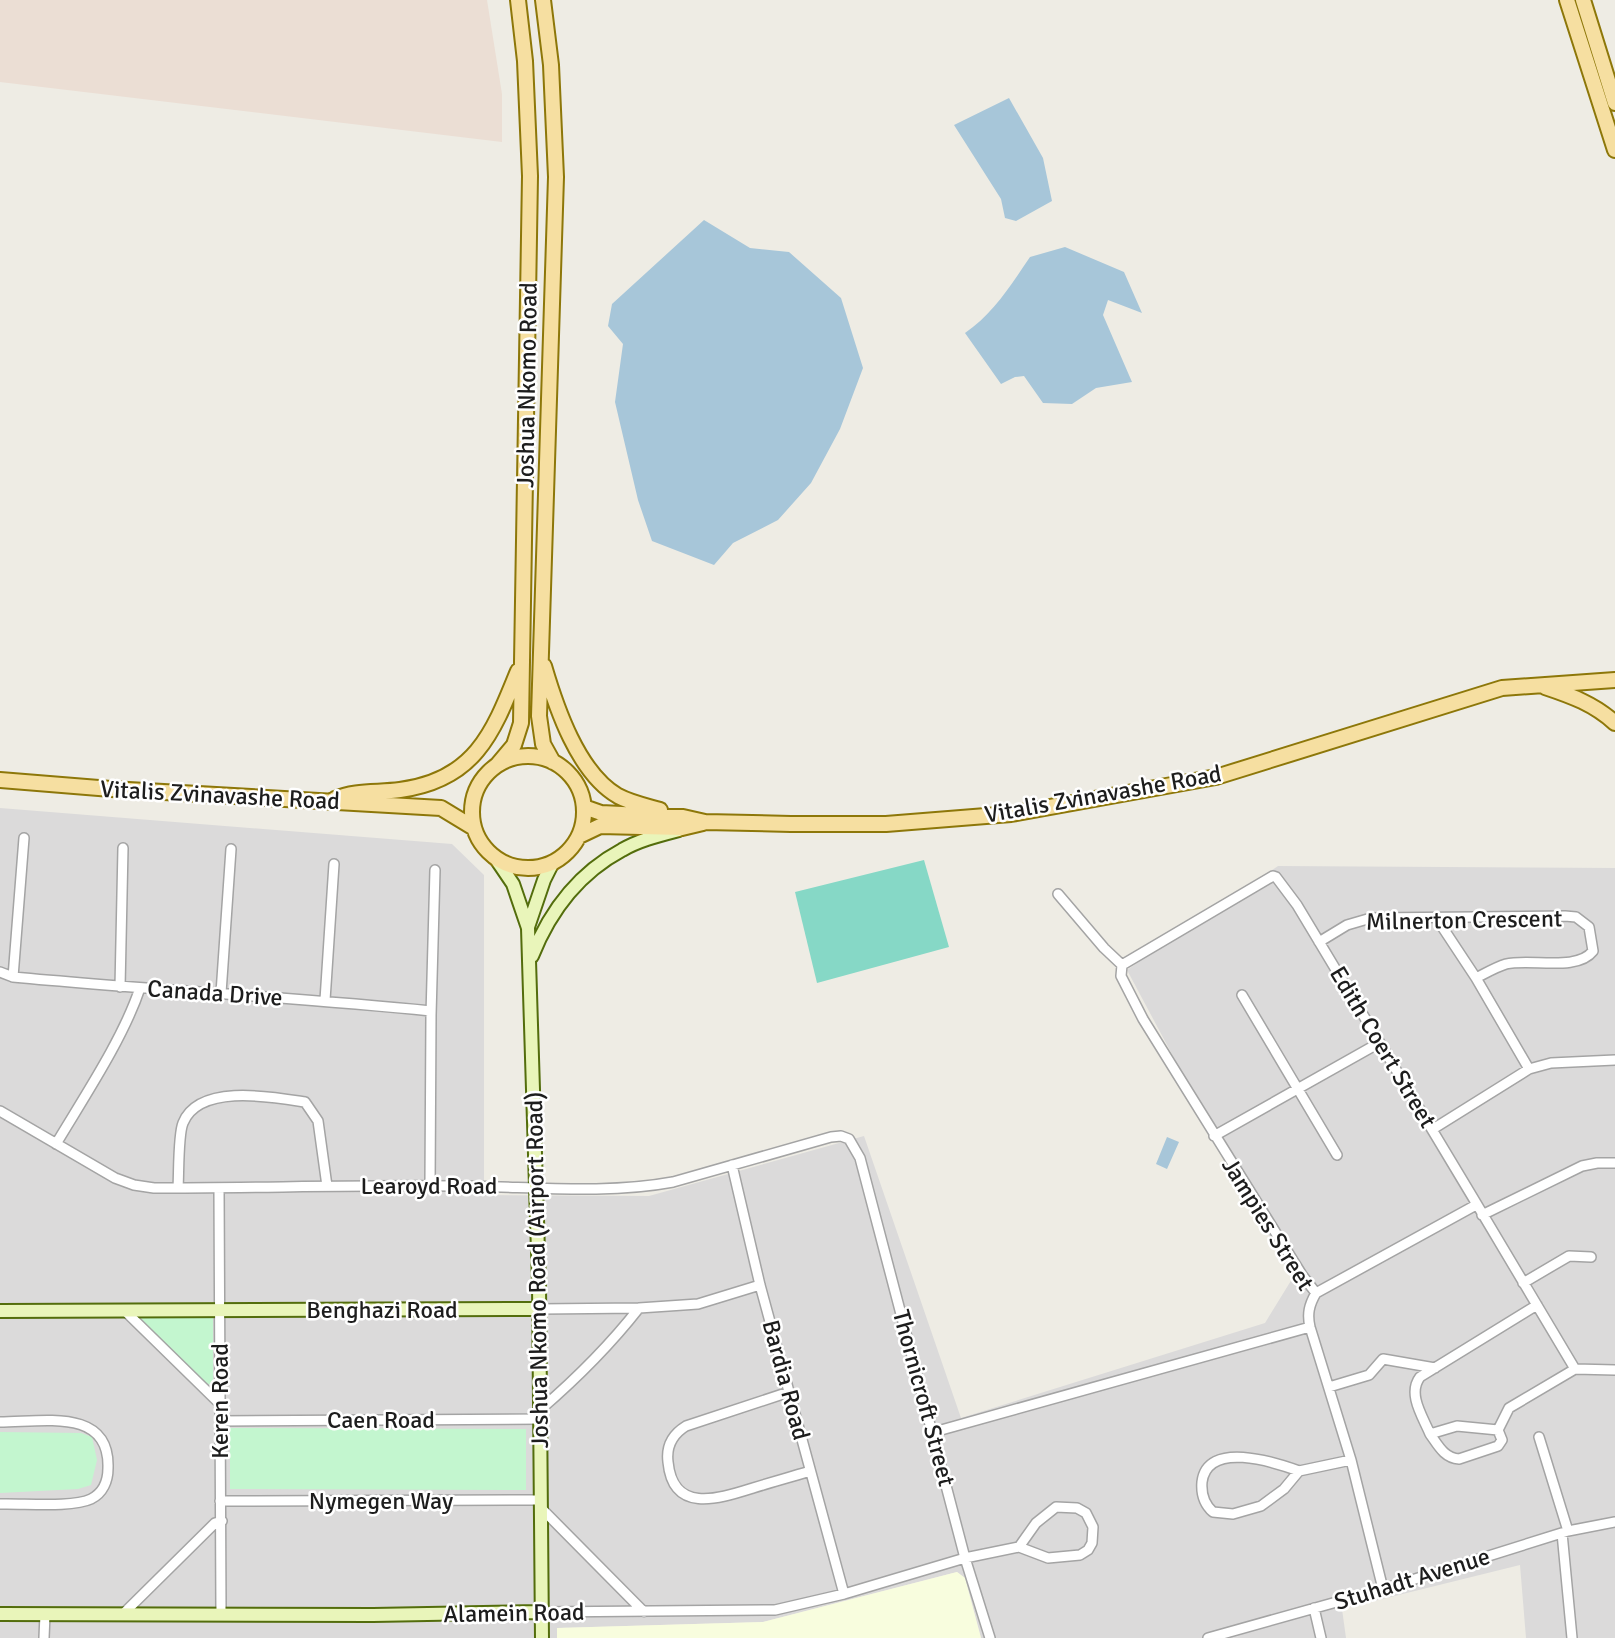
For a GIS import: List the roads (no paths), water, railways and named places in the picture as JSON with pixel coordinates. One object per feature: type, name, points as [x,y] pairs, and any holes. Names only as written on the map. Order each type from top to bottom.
[{"type":"main road","name":"Joshua Nkomo Road","points":[[498,764],[518,737],[523,660],[530,176],[518,0]]},
{"type":"main road","name":"Joshua Nkomo Road","points":[[543,0],[551,65],[556,177],[539,716],[543,744],[553,762]]},
{"type":"main road","points":[[1567,0],[1615,150]]},
{"type":"main road","points":[[1583,0],[1615,103]]},
{"type":"main road","points":[[540,651],[560,718],[577,750],[597,777],[616,795],[683,823]]},
{"type":"main road","points":[[327,802],[355,793],[409,789],[435,781],[457,769],[485,742],[498,723],[523,660]]},
{"type":"main road","name":"Vitalis Zvinavashe Road","points":[[579,836],[600,826],[705,822],[886,824],[1024,812],[1216,777],[1502,688],[1615,680]]},
{"type":"main road","points":[[1537,684],[1581,699],[1615,723]]},
{"type":"main road","points":[[539,757],[553,762],[575,780],[581,793],[584,822],[579,836],[564,856],[538,867],[522,868],[507,864],[482,844],[474,828],[472,805],[480,782],[498,764],[511,758],[539,757]]},
{"type":"main road","name":"Vitalis Zvinavashe Road","points":[[0,780],[441,808],[475,793]]},
{"type":"main road","name":"Vitalis Zvinavashe Road","points":[[584,807],[601,813],[683,823]]},
{"type":"main road","name":"Vitalis Zvinavashe Road","points":[[441,808],[474,828]]},
{"type":"street","points":[[530,960],[542,930],[558,907],[576,885],[597,866],[623,849],[683,823]]},
{"type":"street","points":[[13,976],[24,838]]},
{"type":"street","points":[[120,987],[124,848]]},
{"type":"street","points":[[221,993],[231,849]]},
{"type":"street","points":[[494,856],[513,884],[528,928]]},
{"type":"street","points":[[528,928],[553,862]]},
{"type":"street","points":[[325,1000],[334,864]]},
{"type":"street","points":[[430,1185],[435,870]]},
{"type":"street","name":"Edith Coert Street","points":[[1124,963],[1273,876],[1279,879],[1433,1129],[1575,1369]]},
{"type":"street","points":[[1058,894],[1104,948],[1124,963]]},
{"type":"street","name":"Milnerton Crescent","points":[[1319,942],[1347,925],[1371,918],[1565,916],[1583,920],[1589,927],[1593,945],[1587,957],[1569,962],[1508,964],[1476,978]]},
{"type":"street","points":[[1437,919],[1476,978],[1529,1069]]},
{"type":"street","name":"Joshua Nkomo Road (Airport Road)","points":[[528,928],[540,1309],[540,1638]]},
{"type":"street","name":"Jampies Street","points":[[1124,963],[1121,976],[1143,1019],[1214,1136],[1316,1293],[1310,1302],[1307,1316],[1351,1460],[1383,1589]]},
{"type":"street","name":"Canada Drive","points":[[0,972],[13,976],[120,987],[325,1000],[431,1011]]},
{"type":"street","points":[[56,1144],[99,1072],[140,988]]},
{"type":"street","points":[[1242,995],[1337,1155]]},
{"type":"street","points":[[1214,1136],[1379,1043]]},
{"type":"street","points":[[1433,1129],[1529,1069],[1559,1062],[1615,1060]]},
{"type":"street","points":[[178,1188],[183,1123],[192,1110],[209,1100],[256,1095],[305,1102],[318,1121],[327,1186]]},
{"type":"street","name":"Learoyd Road","points":[[0,1111],[116,1178],[134,1185],[178,1188],[649,1186],[674,1182],[841,1136],[849,1139],[860,1158]]},
{"type":"street","name":"Thornicroft Street","points":[[860,1158],[965,1558],[990,1638]]},
{"type":"street","points":[[1482,1214],[1582,1166],[1615,1163]]},
{"type":"street","name":"Bardia Road","points":[[732,1165],[760,1285],[844,1594]]},
{"type":"street","name":"Keren Road","points":[[219,1188],[221,1614]]},
{"type":"street","points":[[1316,1293],[1476,1205]]},
{"type":"street","points":[[1523,1283],[1569,1256],[1591,1257]]},
{"type":"street","name":"Benghazi Road","points":[[0,1311],[639,1308],[698,1304],[760,1285]]},
{"type":"street","points":[[1537,1305],[1420,1377],[1415,1396],[1430,1434],[1443,1452],[1453,1459],[1460,1459],[1498,1447],[1502,1440],[1498,1430],[1509,1408],[1523,1398],[1575,1369],[1615,1370]]},
{"type":"street","points":[[541,1414],[617,1336],[639,1308]]},
{"type":"street","points":[[125,1311],[219,1403]]},
{"type":"street","points":[[934,1432],[1310,1327]]},
{"type":"street","points":[[1329,1387],[1372,1373],[1383,1359],[1435,1368]]},
{"type":"street","points":[[789,1392],[686,1426],[674,1434],[667,1458],[671,1479],[682,1493],[692,1498],[705,1499],[724,1497],[810,1471]]},
{"type":"street","name":"Caen Road","points":[[220,1421],[541,1414]]},
{"type":"street","points":[[0,1422],[65,1422],[88,1426],[98,1432],[109,1453],[108,1480],[100,1492],[88,1500],[0,1504]]},
{"type":"street","points":[[1430,1434],[1457,1426],[1498,1430]]},
{"type":"street","points":[[1539,1437],[1565,1532],[1572,1638]]},
{"type":"street","points":[[1298,1471],[1284,1489],[1261,1506],[1233,1514],[1221,1514],[1213,1512],[1204,1502],[1203,1478],[1209,1465],[1214,1462],[1240,1457],[1275,1462],[1298,1471],[1351,1460]]},
{"type":"street","name":"Nymegen Way","points":[[220,1501],[541,1503]]},
{"type":"street","points":[[541,1503],[644,1612]]},
{"type":"street","name":"Alamein Road","points":[[0,1614],[762,1612],[844,1594],[965,1558],[1019,1547],[1048,1558],[1080,1555],[1088,1550],[1092,1543],[1093,1527],[1086,1513],[1077,1508],[1056,1507],[1037,1523],[1019,1547]]},
{"type":"street","points":[[122,1615],[215,1523],[222,1521]]},
{"type":"street","name":"Stuhadt Avenue","points":[[1209,1638],[1383,1589],[1565,1532],[1615,1522]]},
{"type":"street","points":[[1314,1608],[1321,1638]]},
{"type":"street","points":[[44,1638],[46,1614]]}]
